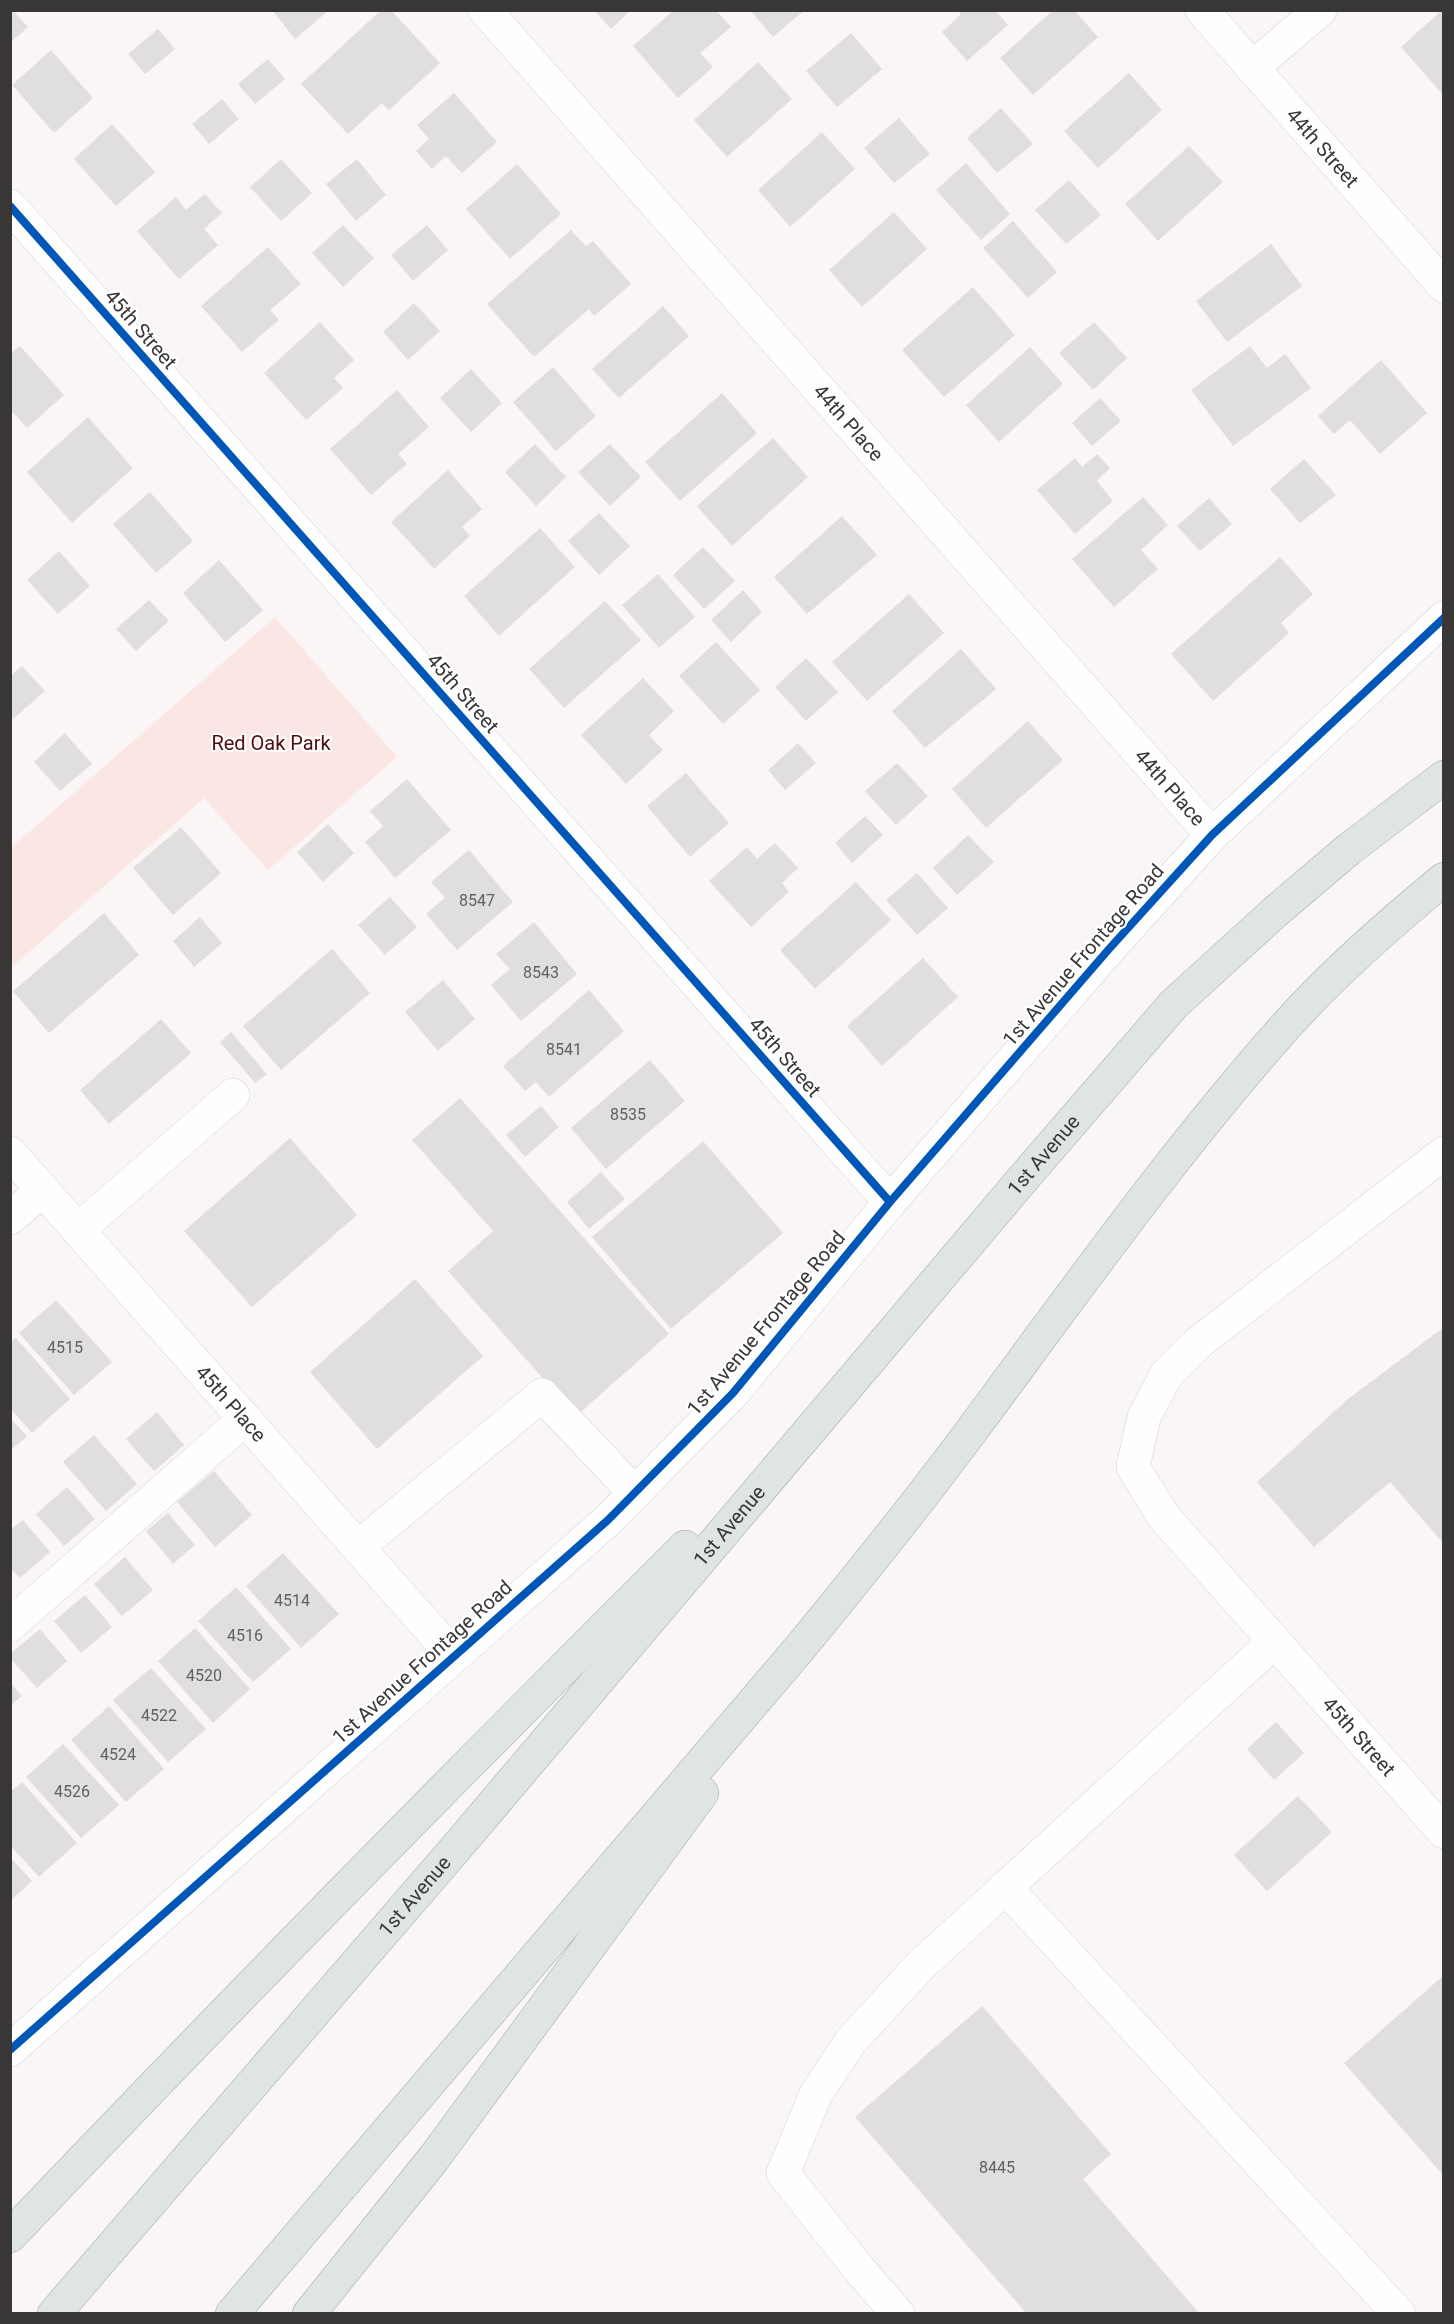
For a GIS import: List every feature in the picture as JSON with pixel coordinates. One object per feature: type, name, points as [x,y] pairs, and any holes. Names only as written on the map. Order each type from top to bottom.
[{"type":"main road","name":"1st Avenue","points":[[54,2313],[454,1850],[1174,1004],[1275,912],[1349,849],[1443,777]]},
{"type":"main road","points":[[309,2313],[434,2158],[887,1542],[1090,1271],[1206,1121],[1286,1026],[1375,936],[1443,879]]},
{"type":"main road","points":[[10,2236],[174,2063],[870,1361]]},
{"type":"main road","points":[[232,2313],[792,1657],[887,1542]]},
{"type":"street","name":"44th Place","points":[[485,10],[1212,835]]},
{"type":"street","name":"44th Street","points":[[1202,10],[1443,286]]},
{"type":"street","points":[[1252,68],[1320,10]]},
{"type":"street","name":"45th Street","points":[[10,206],[890,1202]]},
{"type":"street","name":"1st Avenue Frontage Road","points":[[10,2050],[608,1520],[733,1394],[890,1202],[1212,835],[1443,618]]},
{"type":"street","points":[[78,1230],[233,1095]]},
{"type":"street","name":"45th Place","points":[[10,1153],[453,1655]]},
{"type":"street","name":"45th Street","points":[[1443,1153],[1198,1343],[1166,1375],[1144,1417],[1133,1467],[1164,1517],[1443,1832]]},
{"type":"street","points":[[10,1218],[42,1190]]},
{"type":"street","points":[[358,1547],[543,1395],[635,1493]]},
{"type":"street","points":[[10,1626],[245,1419]]},
{"type":"street","points":[[898,2313],[859,2269],[783,2173],[816,2094],[851,2041],[920,1966],[1274,1642]]},
{"type":"street","points":[[1005,1887],[1399,2313]]},
{"type":"green space","name":"Red Oak Park","points":[[275,617],[397,757],[268,870],[204,798],[11,968],[11,848]]},
{"type":"building","points":[[10,10],[17,10],[15,13],[28,27],[10,43]]},
{"type":"building","points":[[272,10],[329,10],[295,39]]},
{"type":"building","points":[[381,10],[391,10],[440,63],[389,110],[382,103],[348,134],[301,84]]},
{"type":"building","points":[[594,10],[631,10],[611,29]]},
{"type":"building","points":[[674,10],[716,10],[731,27],[700,53],[713,67],[678,98],[633,46]]},
{"type":"building","points":[[750,10],[805,10],[773,37]]},
{"type":"building","points":[[958,10],[995,10],[1008,25],[967,61],[942,32],[961,14]]},
{"type":"building","points":[[1053,10],[1074,10],[1098,37],[1033,95],[1000,58]]},
{"type":"building","points":[[1444,10],[1444,96],[1401,47]]},
{"type":"building","points":[[158,29],[175,49],[145,74],[128,54]]},
{"type":"building","points":[[851,33],[882,69],[837,107],[806,71]]},
{"type":"building","points":[[51,50],[93,98],[54,133],[12,85]]},
{"type":"building","points":[[268,59],[285,79],[255,104],[238,84]]},
{"type":"building","points":[[758,62],[792,99],[727,157],[694,120]]},
{"type":"building","points":[[1129,73],[1162,110],[1098,168],[1064,131]]},
{"type":"building","points":[[454,93],[497,142],[462,173],[446,156],[432,169],[416,151],[429,139],[417,125]]},
{"type":"building","points":[[222,99],[239,119],[209,144],[192,124]]},
{"type":"building","points":[[1001,108],[1033,144],[997,173],[967,138]]},
{"type":"building","points":[[899,118],[930,154],[894,183],[864,148]]},
{"type":"building","points":[[112,124],[155,172],[116,206],[74,159]]},
{"type":"building","points":[[822,132],[855,169],[790,227],[758,190]]},
{"type":"building","points":[[1189,146],[1223,182],[1158,241],[1125,204]]},
{"type":"building","points":[[281,159],[312,193],[281,221],[250,187]]},
{"type":"building","points":[[357,159],[386,195],[356,221],[326,184]]},
{"type":"building","points":[[966,163],[1010,214],[981,240],[936,190]]},
{"type":"building","points":[[517,164],[561,214],[510,259],[466,209]]},
{"type":"building","points":[[1069,180],[1101,215],[1066,244],[1035,210]]},
{"type":"building","points":[[205,194],[222,213],[204,229],[218,245],[179,279],[137,231],[176,197],[186,210]]},
{"type":"building","points":[[894,212],[927,249],[862,307],[829,270]]},
{"type":"building","points":[[1013,221],[1057,272],[1028,298],[983,248]]},
{"type":"building","points":[[343,225],[374,258],[343,287],[312,253]]},
{"type":"building","points":[[427,225],[448,250],[413,281],[391,255]]},
{"type":"building","points":[[571,230],[586,246],[593,241],[631,284],[594,316],[589,309],[534,357],[487,304]]},
{"type":"building","points":[[1271,244],[1302,286],[1227,342],[1196,301]]},
{"type":"building","points":[[268,247],[301,284],[270,310],[279,320],[242,352],[201,306]]},
{"type":"building","points":[[973,287],[1015,335],[944,397],[902,350]]},
{"type":"building","points":[[414,303],[440,331],[408,360],[383,332]]},
{"type":"building","points":[[663,306],[689,336],[619,398],[592,369]]},
{"type":"building","points":[[320,322],[354,360],[334,378],[343,388],[306,420],[264,373]]},
{"type":"building","points":[[1094,322],[1127,358],[1093,390],[1059,353]]},
{"type":"building","points":[[20,346],[64,395],[27,428],[10,409],[10,354]]},
{"type":"building","points":[[1250,346],[1267,368],[1285,354],[1311,388],[1233,446],[1191,390]]},
{"type":"building","points":[[1030,347],[1063,384],[999,442],[966,405]]},
{"type":"building","points":[[1381,360],[1427,413],[1380,454],[1350,420],[1334,434],[1318,416]]},
{"type":"building","points":[[553,367],[596,416],[556,451],[513,402]]},
{"type":"building","points":[[471,369],[502,403],[471,432],[440,398]]},
{"type":"building","points":[[397,390],[429,427],[398,454],[407,464],[371,495],[330,449]]},
{"type":"building","points":[[722,393],[757,433],[680,501],[645,462]]},
{"type":"building","points":[[1100,398],[1121,421],[1092,446],[1072,423]]},
{"type":"building","points":[[88,417],[133,468],[72,523],[27,472]]},
{"type":"building","points":[[773,438],[808,477],[732,546],[697,506]]},
{"type":"building","points":[[535,444],[566,477],[536,506],[505,472]]},
{"type":"building","points":[[610,444],[641,477],[610,506],[578,472]]},
{"type":"building","points":[[1097,454],[1110,468],[1097,481],[1113,501],[1075,534],[1037,490],[1075,458],[1082,467]]},
{"type":"building","points":[[1304,459],[1336,495],[1300,523],[1270,489]]},
{"type":"building","points":[[448,470],[482,509],[462,527],[470,536],[434,569],[391,522]]},
{"type":"building","points":[[150,492],[193,541],[156,573],[113,524]]},
{"type":"building","points":[[1143,497],[1168,525],[1141,550],[1158,569],[1114,607],[1072,559]]},
{"type":"building","points":[[1209,498],[1232,524],[1200,551],[1177,526]]},
{"type":"building","points":[[599,513],[630,546],[599,575],[568,541]]},
{"type":"building","points":[[842,516],[877,555],[807,614],[774,577]]},
{"type":"building","points":[[540,528],[575,567],[499,636],[464,596]]},
{"type":"building","points":[[703,547],[735,581],[704,609],[673,575]]},
{"type":"building","points":[[59,551],[90,586],[58,614],[27,580]]},
{"type":"building","points":[[1280,557],[1313,594],[1281,623],[1289,633],[1213,701],[1171,654]]},
{"type":"building","points":[[219,560],[263,610],[225,642],[183,593]]},
{"type":"building","points":[[658,574],[695,617],[659,648],[622,605]]},
{"type":"building","points":[[743,590],[762,612],[731,642],[711,620]]},
{"type":"building","points":[[909,594],[944,633],[867,701],[832,662]]},
{"type":"building","points":[[149,600],[169,621],[136,651],[116,629]]},
{"type":"building","points":[[605,601],[641,640],[564,708],[529,669]]},
{"type":"building","points":[[716,642],[760,690],[723,724],[679,676]]},
{"type":"building","points":[[961,649],[996,689],[925,748],[892,711]]},
{"type":"building","points":[[806,658],[838,692],[806,721],[775,687]]},
{"type":"building","points":[[22,666],[45,691],[13,719],[10,716],[10,676]]},
{"type":"building","points":[[643,678],[674,711],[649,735],[663,750],[626,784],[581,735]]},
{"type":"building","points":[[1028,721],[1063,760],[986,828],[952,789]]},
{"type":"building","points":[[65,733],[92,764],[60,791],[34,762]]},
{"type":"building","points":[[798,743],[816,763],[785,790],[768,770]]},
{"type":"building","points":[[897,763],[928,796],[896,825],[865,791]]},
{"type":"building","points":[[686,773],[729,823],[690,857],[647,806]]},
{"type":"building","points":[[407,779],[451,830],[395,878],[365,842],[383,826],[370,811]]},
{"type":"building","points":[[865,816],[883,835],[852,863],[835,843]]},
{"type":"building","points":[[328,824],[354,853],[323,882],[297,852]]},
{"type":"building","points":[[181,827],[221,873],[173,915],[133,868]]},
{"type":"building","points":[[968,835],[994,862],[957,895],[933,868]]},
{"type":"building","points":[[775,843],[798,868],[782,883],[789,892],[751,927],[709,881],[747,847],[757,859]]},
{"type":"building","points":[[469,850],[513,902],[457,950],[426,914],[445,898],[431,882]]},
{"type":"building","points":[[917,873],[948,908],[917,935],[886,900]]},
{"type":"building","points":[[856,882],[891,920],[815,989],[780,950]]},
{"type":"building","points":[[390,897],[417,927],[385,955],[358,925]]},
{"type":"building","points":[[104,913],[139,955],[49,1033],[13,991]]},
{"type":"building","points":[[200,917],[222,943],[194,967],[173,941]]},
{"type":"building","points":[[534,922],[577,974],[521,1021],[491,985],[510,969],[496,954]]},
{"type":"building","points":[[332,949],[370,993],[281,1070],[243,1026]]},
{"type":"building","points":[[923,958],[958,997],[882,1066],[847,1026]]},
{"type":"building","points":[[443,980],[475,1019],[438,1051],[405,1012]]},
{"type":"building","points":[[589,990],[624,1031],[549,1097],[536,1082],[525,1091],[503,1066]]},
{"type":"building","points":[[161,1019],[191,1053],[109,1124],[80,1090]]},
{"type":"building","points":[[231,1032],[267,1074],[255,1083],[220,1042]]},
{"type":"building","points":[[650,1060],[685,1101],[606,1169],[571,1128]]},
{"type":"building","points":[[460,1098],[669,1334],[576,1416],[448,1271],[493,1231],[412,1140]]},
{"type":"building","points":[[541,1106],[559,1127],[525,1157],[506,1135]]},
{"type":"building","points":[[290,1138],[357,1215],[252,1307],[184,1231]]},
{"type":"building","points":[[703,1141],[783,1233],[671,1329],[592,1237]]},
{"type":"building","points":[[601,1172],[625,1199],[589,1229],[567,1202]]},
{"type":"building","points":[[415,1279],[483,1356],[377,1449],[310,1372]]},
{"type":"building","points":[[56,1300],[112,1362],[74,1395],[19,1333]]},
{"type":"building","points":[[1444,1327],[1444,1544],[1390,1482],[1314,1547],[1257,1482],[1348,1399]]},
{"type":"building","points":[[16,1338],[70,1399],[32,1433],[10,1408],[10,1342]]},
{"type":"building","points":[[157,1412],[184,1445],[154,1471],[126,1439]]},
{"type":"building","points":[[10,1418],[27,1436],[10,1451]]},
{"type":"building","points":[[94,1435],[137,1484],[106,1511],[63,1462]]},
{"type":"building","points":[[214,1471],[252,1515],[215,1547],[177,1502]]},
{"type":"building","points":[[67,1487],[95,1519],[64,1546],[36,1514]]},
{"type":"building","points":[[168,1513],[195,1545],[173,1564],[146,1531]]},
{"type":"building","points":[[23,1520],[50,1552],[20,1578],[10,1568],[10,1530]]},
{"type":"building","points":[[283,1553],[339,1614],[301,1648],[246,1586]]},
{"type":"building","points":[[125,1557],[153,1590],[122,1616],[94,1584]]},
{"type":"building","points":[[236,1587],[291,1649],[253,1682],[198,1621]]},
{"type":"building","points":[[85,1595],[112,1627],[81,1653],[54,1621]]},
{"type":"building","points":[[195,1628],[250,1689],[213,1723],[158,1661]]},
{"type":"building","points":[[40,1629],[67,1661],[37,1688],[10,1658],[10,1654]]},
{"type":"building","points":[[151,1668],[206,1729],[168,1762],[113,1700]]},
{"type":"building","points":[[10,1683],[22,1696],[10,1706]]},
{"type":"building","points":[[109,1706],[164,1769],[126,1802],[71,1740]]},
{"type":"building","points":[[1276,1722],[1304,1753],[1274,1780],[1247,1749]]},
{"type":"building","points":[[63,1744],[119,1805],[81,1838],[26,1777]]},
{"type":"building","points":[[22,1782],[77,1843],[39,1877],[10,1845],[10,1792]]},
{"type":"building","points":[[1298,1796],[1332,1832],[1267,1891],[1234,1855]]},
{"type":"building","points":[[10,1857],[32,1881],[10,1901]]},
{"type":"building","points":[[1444,1975],[1444,2176],[1344,2063]]},
{"type":"building","points":[[982,2006],[1111,2154],[1083,2179],[1200,2314],[1027,2314],[855,2117]]},
{"type":"cycle path","points":[[10,206],[890,1202]]},
{"type":"cycle path","points":[[10,2050],[608,1520],[733,1393],[890,1202],[1109,949],[1212,835],[1444,618]]}]
